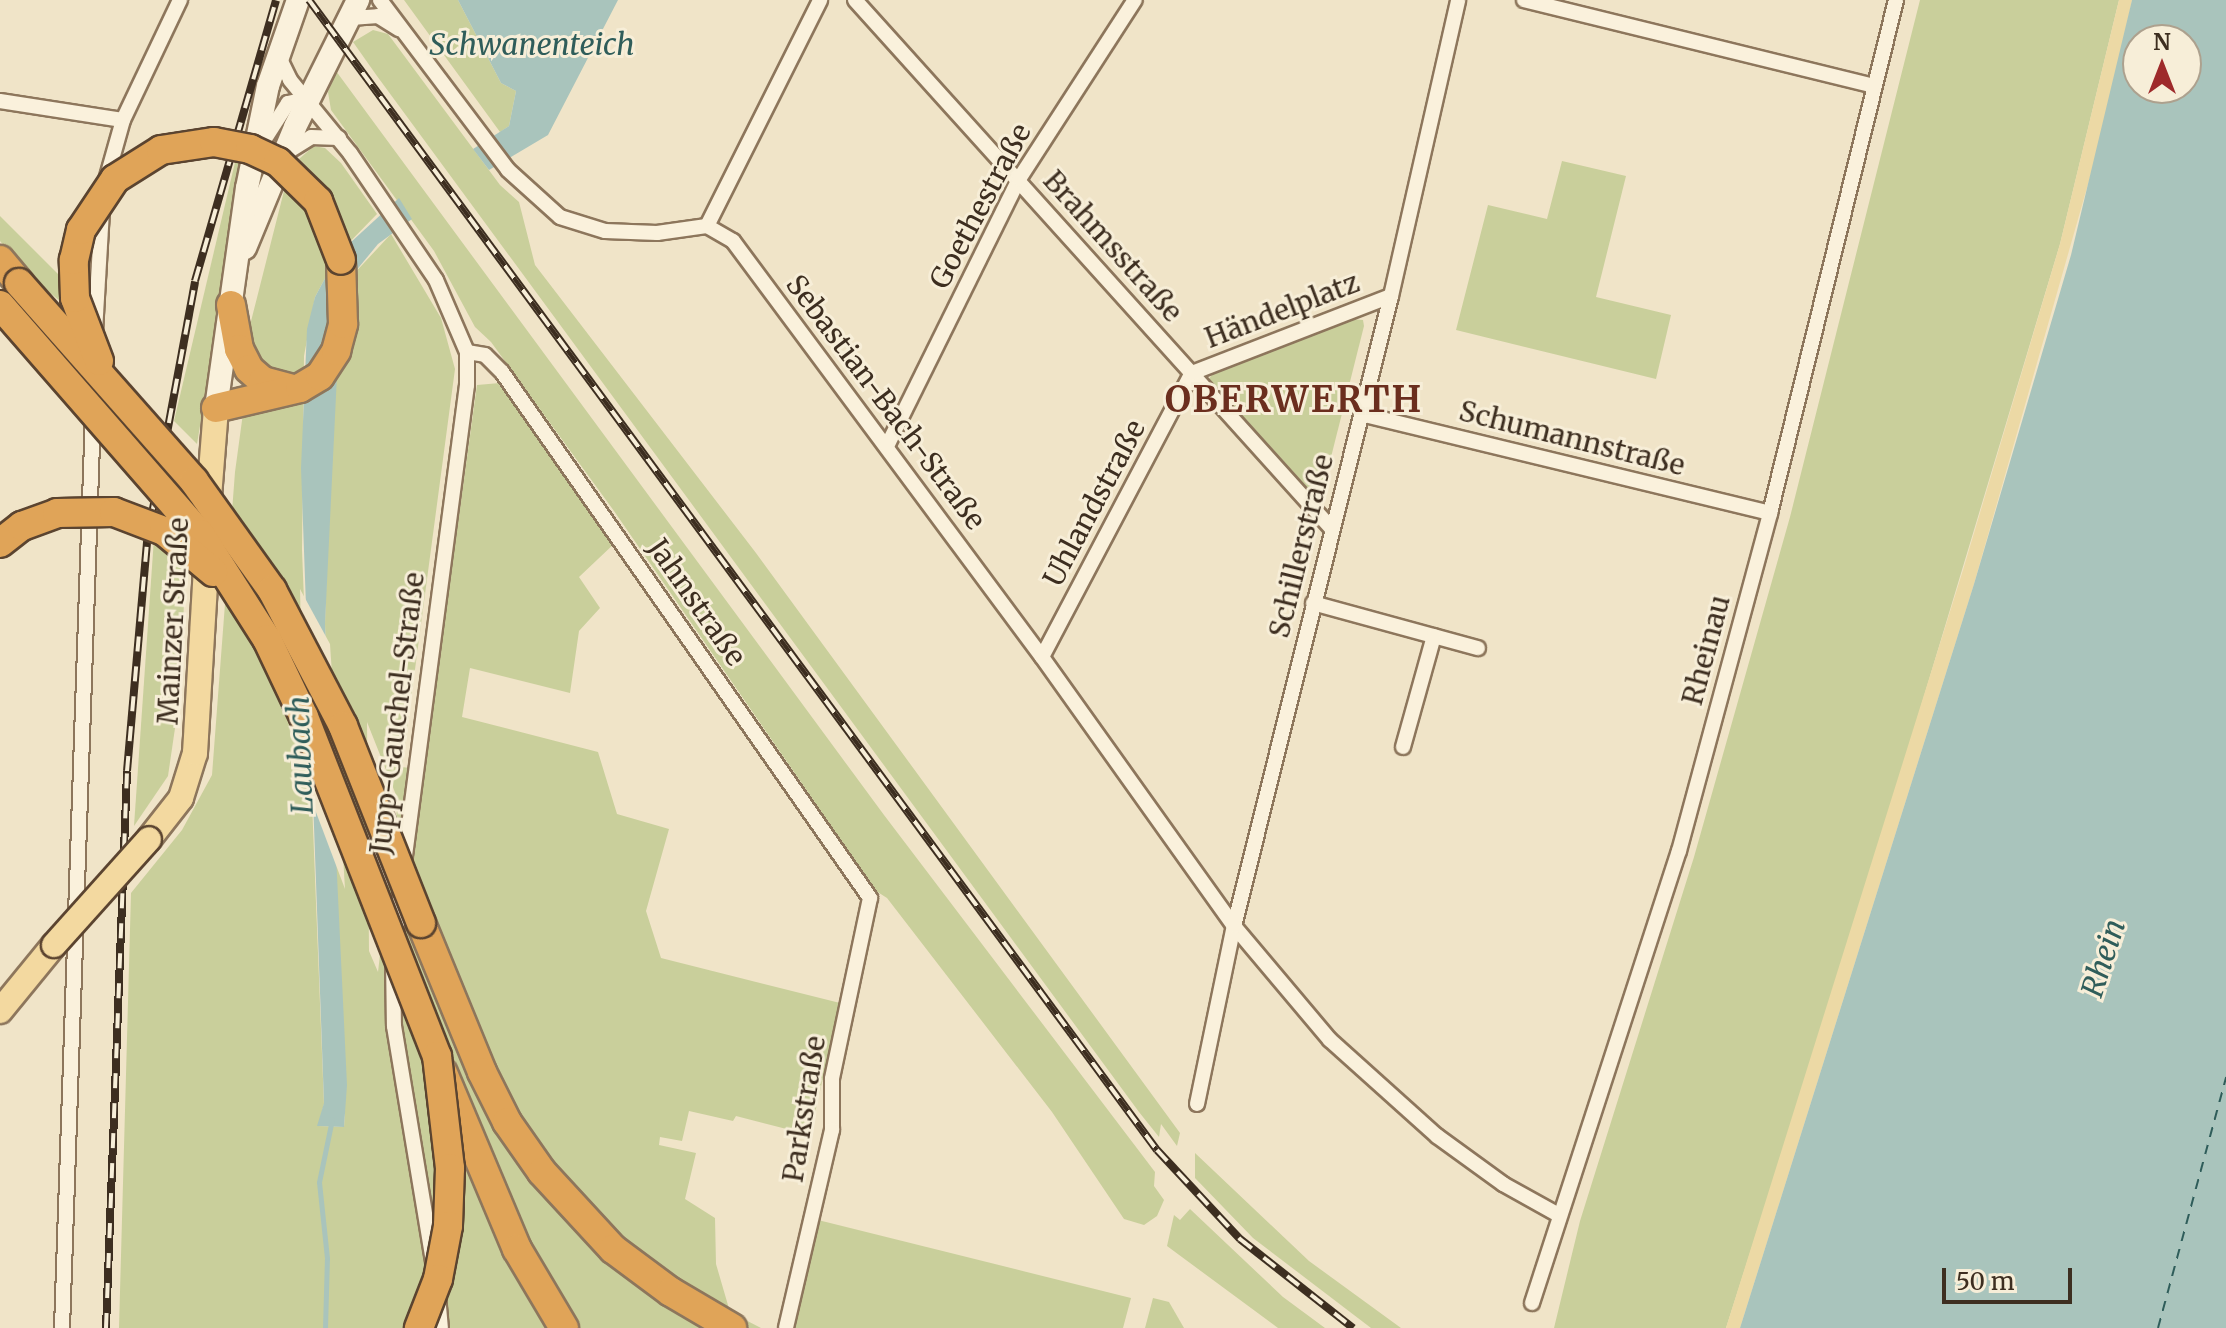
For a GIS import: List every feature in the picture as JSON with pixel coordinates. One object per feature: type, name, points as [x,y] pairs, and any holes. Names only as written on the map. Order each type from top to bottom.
[{"type":"highway","points":[[110,383],[75,298],[74,260],[86,218],[107,187],[138,161],[174,146],[214,142],[250,149],[287,168],[318,201],[335,235],[344,284],[340,338],[320,376],[294,389],[216,408]]},
{"type":"highway","points":[[0,260],[110,383],[244,546],[289,618],[343,726],[466,1038],[516,1135],[571,1207],[613,1249],[671,1292],[732,1328]]},
{"type":"highway","points":[[0,305],[185,515],[243,600],[304,717],[506,1225],[564,1328]]},
{"type":"highway","points":[[231,305],[239,349],[249,369],[263,381],[294,389]]},
{"type":"highway","points":[[0,543],[22,526],[57,513],[123,514],[164,531],[243,600]]},
{"type":"highway","points":[[419,1328],[438,1279],[450,1198],[437,1056]]},
{"type":"main road","name":"Mainzer Straße","points":[[0,1011],[181,798],[195,753],[216,408]]},
{"type":"main road","name":"Mainzer Straße","points":[[5,988],[54,945]]},
{"type":"street","points":[[62,1328],[98,249],[107,170],[123,120],[180,0]]},
{"type":"street","name":"Mainzer Straße","points":[[216,408],[242,253],[254,156],[278,53],[298,0]]},
{"type":"street","points":[[380,0],[508,170],[560,217],[605,231],[657,233],[707,226],[820,0]]},
{"type":"street","name":"Brahmsstraße","points":[[855,0],[1331,528]]},
{"type":"street","name":"Goethestraße","points":[[887,446],[1019,179],[1135,0]]},
{"type":"street","name":"Schillerstraße","points":[[1197,1104],[1234,926],[1391,296],[1458,0]]},
{"type":"street","points":[[1524,0],[1875,86]]},
{"type":"street","name":"Rheinau","points":[[1532,1303],[1679,851],[1770,513],[1896,0]]},
{"type":"street","points":[[354,9],[378,16],[414,43]]},
{"type":"street","name":"Mainzer Straße","points":[[242,253],[309,98],[354,9]]},
{"type":"street","name":"Jupp-Gauchel-Straße","points":[[278,53],[290,80],[309,98],[383,199],[448,302],[467,352],[467,385],[391,972],[394,1026],[441,1328]]},
{"type":"street","name":"Mainzer Straße","points":[[254,156],[288,103],[309,98]]},
{"type":"street","points":[[0,101],[123,120]]},
{"type":"street","points":[[282,157],[303,140],[339,138]]},
{"type":"street","name":"Sebastian-Bach-Straße","points":[[707,226],[733,241],[1042,657],[1234,926],[1330,1040],[1380,1089],[1503,1184],[1559,1215]]},
{"type":"street","name":"Händelplatz","points":[[1192,373],[1391,296]]},
{"type":"street","name":"Jahnstraße","points":[[467,352],[485,355],[502,372],[870,898]]},
{"type":"street","name":"Uhlandstraße","points":[[1042,657],[1192,373]]},
{"type":"street","name":"Schumannstraße","points":[[1361,414],[1770,513]]},
{"type":"street","points":[[1313,603],[1478,648]]},
{"type":"street","points":[[1403,747],[1434,636]]},
{"type":"street","name":"Parkstraße","points":[[786,1328],[832,1130],[832,1079],[870,898]]},
{"type":"green space","points":[[404,0],[458,0],[501,83],[516,91],[509,126],[500,132]]},
{"type":"green space","points":[[1920,0],[2119,0],[2060,244],[1863,899],[1726,1328],[1554,1328],[1580,1221],[1694,857],[1790,517]]},
{"type":"green space","points":[[373,30],[388,34],[500,185],[519,202],[535,265],[756,553],[1180,1133],[1177,1146],[1161,1124],[1159,1137],[1139,1112],[377,76],[353,42]]},
{"type":"green space","points":[[336,71],[884,815],[1155,1172],[1154,1186],[1164,1200],[1157,1216],[1144,1225],[1124,1219],[1052,1112],[887,898],[876,891],[614,511],[491,342],[475,327],[434,251],[331,110],[328,92]]},
{"type":"green space","points":[[314,146],[325,148],[341,163],[377,214],[338,254],[315,297],[304,356],[302,550],[324,1104],[318,1126],[344,1127],[345,1112],[325,624],[331,427],[340,313],[350,278],[391,234],[441,318],[455,369],[402,767],[424,770],[477,385],[500,383],[616,542],[579,577],[600,608],[579,631],[570,693],[470,668],[462,717],[598,752],[617,814],[669,829],[646,911],[661,958],[840,1003],[810,1135],[736,1116],[733,1121],[689,1111],[682,1141],[660,1137],[659,1145],[696,1153],[685,1199],[715,1218],[716,1264],[730,1312],[761,1328],[119,1328],[131,893],[182,830],[212,775],[235,472],[249,369],[246,341],[285,187],[307,212],[331,191],[299,159]],"holes":[[[367,722],[398,800],[378,972],[369,951]]]},
{"type":"green space","points":[[236,158],[244,161],[197,444],[174,421]]},
{"type":"green space","points":[[1562,161],[1626,176],[1596,297],[1671,315],[1656,379],[1456,330],[1488,205],[1547,219]]},
{"type":"green space","points":[[0,216],[59,275],[60,301],[28,275],[0,241]]},
{"type":"green space","points":[[1351,319],[1363,320],[1364,326],[1322,493],[1316,497],[1209,379],[1215,370]]},
{"type":"green space","points":[[154,538],[186,564],[179,701],[168,776],[134,826]]},
{"type":"green space","points":[[1195,1153],[1309,1261],[1401,1328],[1371,1328],[1253,1238],[1195,1178]]},
{"type":"green space","points":[[1190,1209],[1283,1297],[1325,1328],[1278,1328],[1167,1246],[1174,1215],[1180,1220]]},
{"type":"green space","points":[[818,1220],[1131,1298],[1123,1328],[792,1328]]},
{"type":"green space","points":[[1153,1298],[1169,1302],[1184,1328],[1145,1328]]},
{"type":"sand","points":[[2119,0],[2132,0],[2127,24],[2122,24],[2122,48],[2108,114],[1974,584],[1740,1328],[1726,1328],[1963,570],[2060,244]]},
{"type":"water","name":"Schwanenteich","points":[[458,0],[618,0],[548,135],[489,170],[473,149],[509,126],[516,91],[501,83]]},
{"type":"water","name":"Rhein","points":[[2132,0],[2226,0],[2226,1328],[1740,1328],[1974,584],[2071,255],[2122,42],[2122,104],[2202,104],[2202,24],[2126,24]]},
{"type":"water","points":[[399,198],[412,219],[378,244],[350,278],[340,313],[325,624],[347,1085],[344,1127],[317,1126],[324,1103],[301,468],[307,329],[315,297],[338,254]]},
{"type":"pier","points":[[300,589],[330,644],[337,752],[302,673]]},
{"type":"pier","points":[[303,677],[337,756],[345,889],[308,791]]},
{"type":"waterway","name":"Laubach","points":[[325,1328],[327,1258],[319,1182],[332,1119]]},
{"type":"ferry route","points":[[2158,1328],[2226,1077]]},
{"type":"railway","points":[[106,1328],[127,771],[147,541],[195,281],[276,0]]},
{"type":"railway","points":[[309,0],[1157,1150],[1240,1239],[1353,1328]]},
{"type":"district","name":"OBERWERTH","points":[[1294,400]]}]
